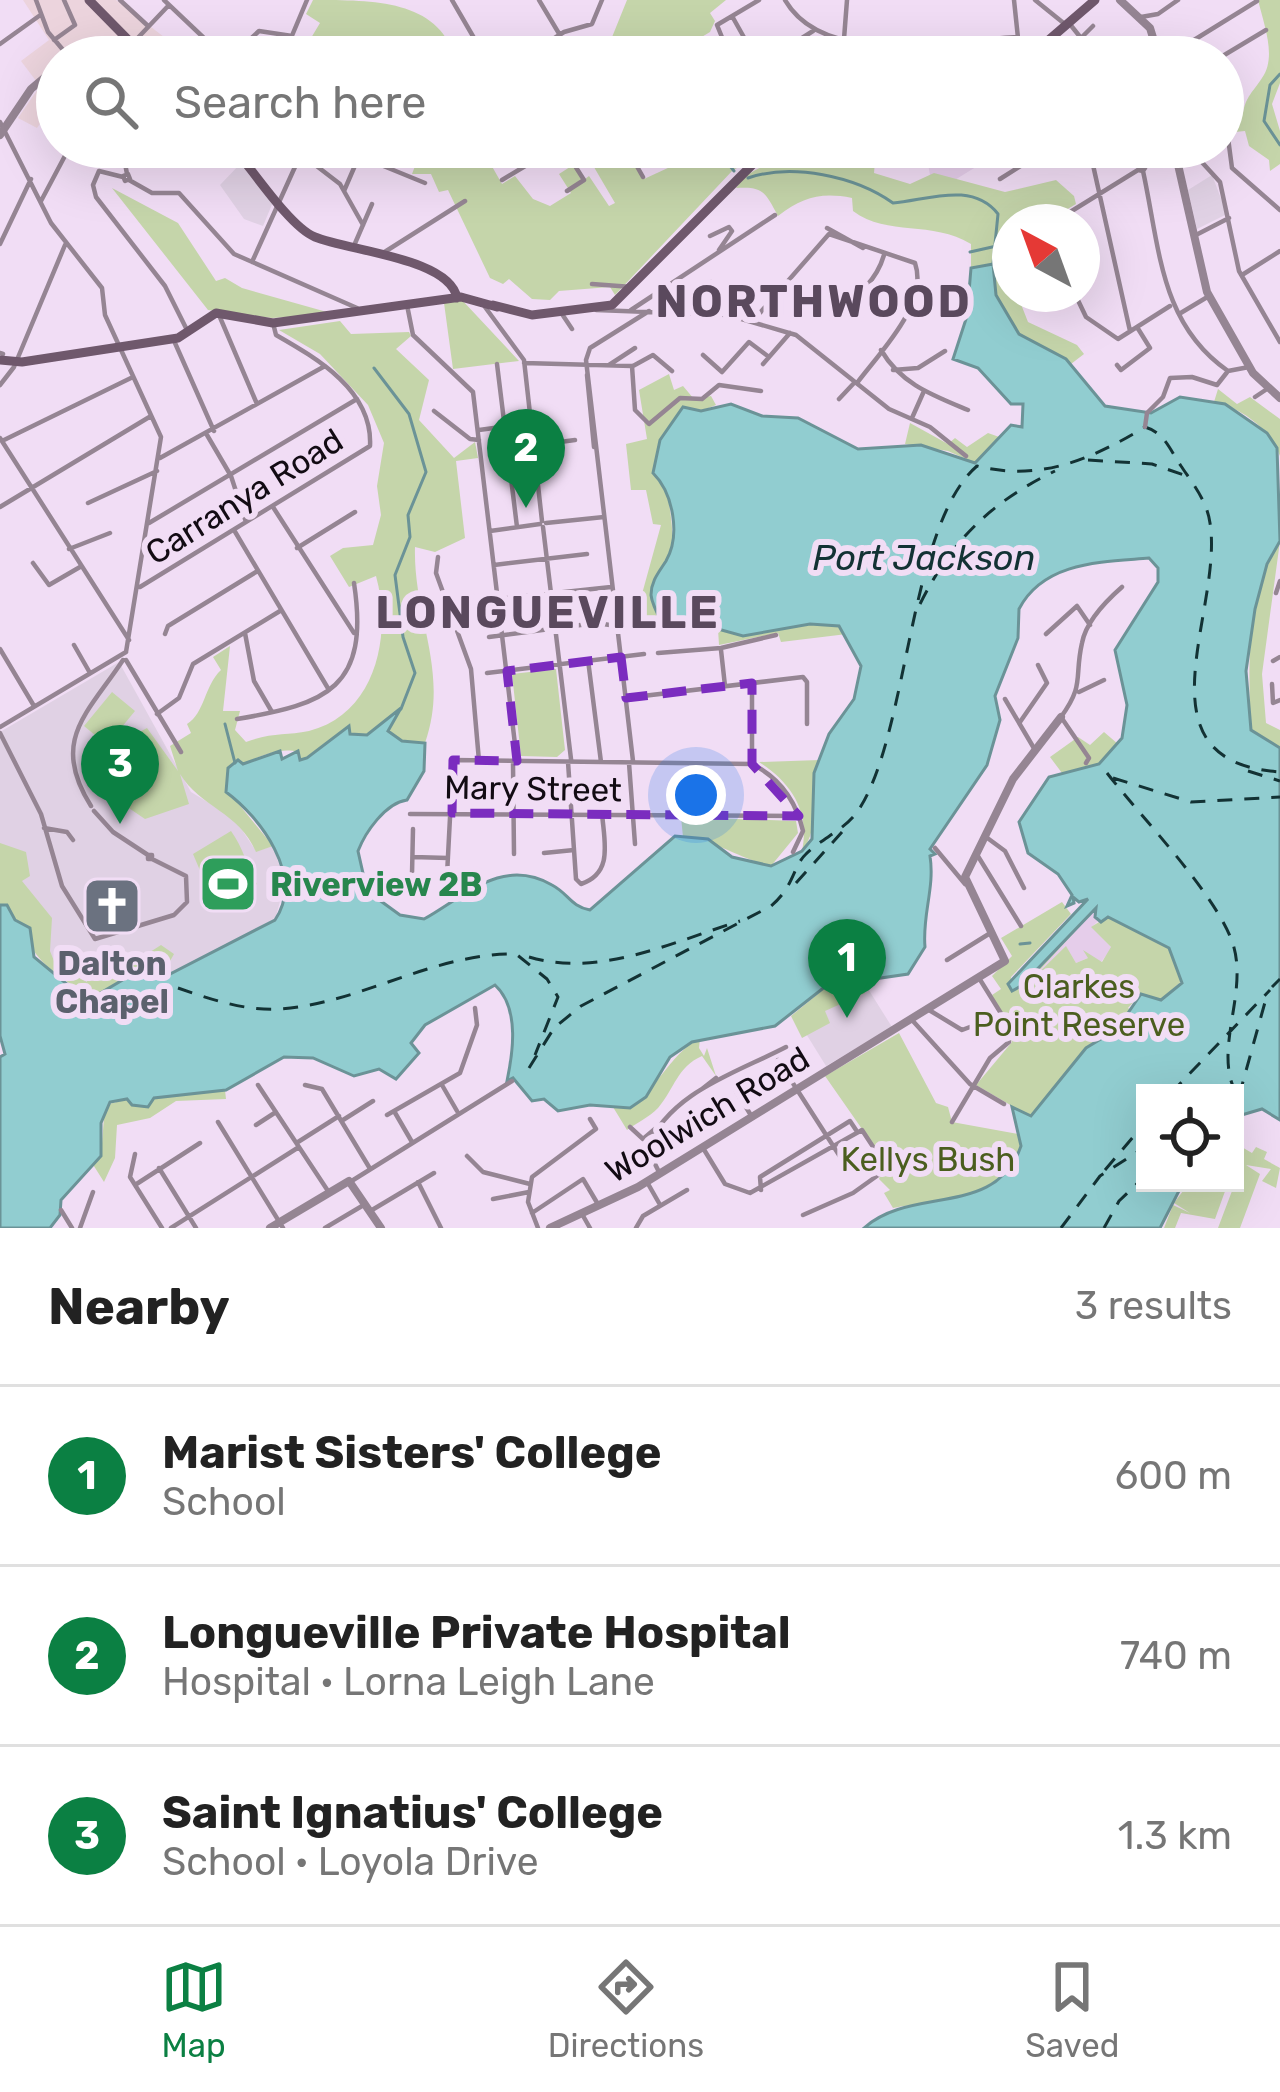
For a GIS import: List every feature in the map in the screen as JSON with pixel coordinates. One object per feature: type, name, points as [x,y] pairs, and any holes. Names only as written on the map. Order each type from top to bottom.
[{"type":"main road","points":[[89,0],[123,36]]},
{"type":"main road","points":[[1053,36],[1096,0]]},
{"type":"main road","points":[[254,168],[307,233],[436,271],[453,297]]},
{"type":"main road","points":[[1,356],[16,362],[174,339],[219,313],[273,323],[453,297],[532,315],[596,310],[618,302],[749,168]]},
{"type":"street","points":[[36,0],[53,36]]},
{"type":"street","points":[[60,36],[75,25],[64,0]]},
{"type":"street","points":[[253,36],[259,31],[292,36],[307,0]]},
{"type":"street","points":[[452,0],[473,36]]},
{"type":"street","points":[[539,0],[560,34]]},
{"type":"street","points":[[557,36],[592,24],[602,0]]},
{"type":"street","points":[[720,36],[716,28],[759,0]]},
{"type":"street","points":[[785,0],[798,22],[834,36]]},
{"type":"street","points":[[845,36],[847,0]]},
{"type":"street","points":[[1014,0],[1017,36]]},
{"type":"street","points":[[1035,0],[1079,36]]},
{"type":"street","points":[[1120,0],[1141,16],[1150,36]]},
{"type":"street","points":[[1141,16],[1161,13],[1178,0]]},
{"type":"street","points":[[121,1],[148,26]]},
{"type":"street","points":[[1200,36],[1257,1]]},
{"type":"street","points":[[139,36],[167,2],[205,36]]},
{"type":"street","points":[[0,44],[41,16]]},
{"type":"street","points":[[732,16],[743,36]]},
{"type":"street","points":[[1083,36],[1094,24]]},
{"type":"street","points":[[804,36],[814,29]]},
{"type":"street","points":[[1244,42],[1266,30]]},
{"type":"street","points":[[36,85],[2,128],[66,243],[102,288],[104,311],[161,437],[129,640],[124,657],[85,707],[75,736],[75,772],[92,808],[118,837],[185,874],[187,902],[174,915],[97,940],[62,886],[44,828],[0,730],[124,657]]},
{"type":"street","points":[[41,202],[59,168]]},
{"type":"street","points":[[125,168],[126,177]]},
{"type":"street","points":[[252,262],[295,168]]},
{"type":"street","points":[[321,168],[344,191],[363,225]]},
{"type":"street","points":[[344,191],[354,168]]},
{"type":"street","points":[[388,168],[425,183]]},
{"type":"street","points":[[502,180],[522,168]]},
{"type":"street","points":[[567,190],[584,180],[575,168]]},
{"type":"street","points":[[638,168],[643,177]]},
{"type":"street","points":[[1000,179],[1018,168]]},
{"type":"street","points":[[1094,168],[1130,331]]},
{"type":"street","points":[[1082,204],[1139,168]]},
{"type":"street","points":[[1141,168],[1172,305],[1200,354],[1228,371]]},
{"type":"street","points":[[1179,168],[1209,296],[1249,367],[1280,398]]},
{"type":"street","points":[[1208,168],[1217,177],[1241,275],[1280,342]]},
{"type":"street","points":[[1217,177],[1232,168],[1280,210]]},
{"type":"street","points":[[189,333],[165,286],[96,197],[93,185],[99,171],[126,177],[152,193],[179,193],[230,251],[360,313]]},
{"type":"street","points":[[0,244],[31,179]]},
{"type":"street","points":[[381,256],[464,201]]},
{"type":"street","points":[[353,248],[372,204]]},
{"type":"street","points":[[631,310],[776,215]]},
{"type":"street","points":[[1194,236],[1229,218]]},
{"type":"street","points":[[710,236],[729,227],[732,231],[719,250]]},
{"type":"street","points":[[826,228],[863,249]]},
{"type":"street","points":[[752,322],[823,236],[915,263],[920,279],[913,302],[881,350],[839,399]]},
{"type":"street","points":[[0,385],[16,362],[66,243]]},
{"type":"street","points":[[1241,275],[1280,251]]},
{"type":"street","points":[[834,308],[851,302],[878,274],[884,255]]},
{"type":"street","points":[[711,282],[728,315]]},
{"type":"street","points":[[592,284],[632,287]]},
{"type":"street","points":[[1179,314],[1209,296]]},
{"type":"street","points":[[618,302],[631,310]]},
{"type":"street","points":[[407,304],[413,335],[473,392],[507,670],[515,761],[514,854]]},
{"type":"street","points":[[489,305],[524,363],[570,762],[576,879],[581,884],[593,880],[604,865],[602,814]]},
{"type":"street","points":[[1084,312],[1119,338],[1172,305]]},
{"type":"street","points":[[560,310],[572,329]]},
{"type":"street","points":[[596,310],[728,315],[790,333],[889,410],[912,418],[966,456]]},
{"type":"street","points":[[635,844],[626,698],[586,369],[590,348],[649,311]]},
{"type":"street","points":[[219,313],[257,404]]},
{"type":"street","points":[[149,523],[357,399],[313,353],[278,337],[273,323]]},
{"type":"street","points":[[1117,365],[1120,370],[1150,348],[1137,326]]},
{"type":"street","points":[[763,364],[790,333]]},
{"type":"street","points":[[174,339],[214,431]]},
{"type":"street","points":[[703,355],[722,372],[749,342],[769,357]]},
{"type":"street","points":[[609,365],[635,349]]},
{"type":"street","points":[[881,350],[893,370],[924,392],[968,410]]},
{"type":"street","points":[[893,370],[918,368],[945,350]]},
{"type":"street","points":[[524,363],[586,369],[632,366],[653,355],[672,371]]},
{"type":"street","points":[[497,364],[517,527]]},
{"type":"street","points":[[160,458],[325,366]]},
{"type":"street","points":[[632,366],[635,410],[652,424],[680,398],[702,399],[719,385],[761,391]]},
{"type":"street","points":[[1145,427],[1148,413],[1163,397],[1170,378],[1216,385],[1228,371],[1249,367]]},
{"type":"street","points":[[129,640],[1,441],[134,376]]},
{"type":"street","points":[[1255,397],[1280,377]]},
{"type":"street","points":[[912,418],[924,392]]},
{"type":"street","name":"Carranya Road","points":[[139,587],[371,443],[366,410],[357,399]]},
{"type":"street","points":[[434,411],[470,439],[479,440]]},
{"type":"street","points":[[0,507],[151,416]]},
{"type":"street","points":[[479,430],[532,423]]},
{"type":"street","points":[[206,435],[231,476],[246,523]]},
{"type":"street","points":[[508,449],[575,440]]},
{"type":"street","points":[[88,503],[157,471]]},
{"type":"street","points":[[272,507],[354,635]]},
{"type":"street","points":[[298,548],[355,512]]},
{"type":"street","points":[[490,531],[604,517]]},
{"type":"street","points":[[234,530],[329,690]]},
{"type":"street","points":[[69,549],[110,533]]},
{"type":"street","points":[[494,565],[587,554]]},
{"type":"street","points":[[437,557],[436,573],[471,669],[479,760]]},
{"type":"street","points":[[33,563],[49,585],[80,567]]},
{"type":"street","points":[[165,634],[168,626],[256,572]]},
{"type":"street","points":[[1276,593],[1280,580]]},
{"type":"street","points":[[237,719],[309,706],[329,690],[351,661],[354,583]]},
{"type":"street","points":[[498,599],[613,587]]},
{"type":"street","points":[[1079,692],[1082,639],[1122,587]]},
{"type":"street","points":[[1046,634],[1076,606],[1090,625]]},
{"type":"street","points":[[157,714],[179,698],[193,664],[280,611]]},
{"type":"street","points":[[489,637],[617,626]]},
{"type":"street","points":[[244,633],[254,681],[272,713]]},
{"type":"street","points":[[658,653],[721,648],[776,635]]},
{"type":"street","points":[[449,640],[460,636]]},
{"type":"street","points":[[74,645],[90,673]]},
{"type":"street","points":[[721,648],[725,686]]},
{"type":"street","points":[[0,649],[34,706]]},
{"type":"street","points":[[487,673],[644,654]]},
{"type":"street","points":[[124,657],[182,752]]},
{"type":"street","points":[[588,661],[601,762]]},
{"type":"street","points":[[1020,722],[1047,683],[1038,665]]},
{"type":"street","points":[[626,698],[806,679],[807,724]]},
{"type":"street","points":[[965,884],[1013,779],[1079,692],[1104,680]]},
{"type":"street","points":[[752,683],[752,764]]},
{"type":"street","points":[[1273,684],[1274,703],[1280,700]]},
{"type":"street","points":[[1005,700],[1035,750]]},
{"type":"street","points":[[1060,716],[1080,749]]},
{"type":"street","points":[[446,875],[453,760],[752,764],[768,772],[800,816],[800,846],[793,852]]},
{"type":"street","name":"Mary Street","points":[[410,814],[800,816]]},
{"type":"street","points":[[44,828],[63,830],[73,840]]},
{"type":"street","points":[[412,874],[413,830]]},
{"type":"street","points":[[985,836],[1005,851],[1024,888]]},
{"type":"street","points":[[935,848],[965,884],[992,932],[947,960]]},
{"type":"street","points":[[544,853],[574,850]]},
{"type":"street","points":[[976,854],[1021,926]]},
{"type":"street","points":[[413,857],[448,858]]},
{"type":"street","name":"Woolwich Road","points":[[550,1228],[660,1174],[980,978],[1006,959],[992,932]]},
{"type":"street","points":[[952,1122],[990,1058],[1009,1042],[1002,1015],[980,978]]},
{"type":"street","points":[[412,1142],[390,1113],[460,1072],[477,1025],[475,1008]]},
{"type":"street","points":[[929,1010],[962,1030],[1002,1015]]},
{"type":"street","points":[[912,1020],[973,1086],[1004,1104]]},
{"type":"street","points":[[702,1089],[786,1047]]},
{"type":"street","points":[[778,1060],[848,1169]]},
{"type":"street","points":[[631,1127],[643,1139],[716,1078]]},
{"type":"street","points":[[218,1122],[277,1226],[328,1192],[354,1184],[369,1168],[512,1081]]},
{"type":"street","points":[[442,1084],[459,1113]]},
{"type":"street","points":[[258,1085],[328,1192]]},
{"type":"street","points":[[305,1085],[322,1089],[369,1168]]},
{"type":"street","points":[[736,1090],[752,1117]]},
{"type":"street","points":[[171,1228],[298,1144],[374,1101]]},
{"type":"street","points":[[256,1125],[276,1112]]},
{"type":"street","points":[[538,1228],[529,1188],[542,1165],[596,1130],[590,1119]]},
{"type":"street","points":[[761,1190],[760,1177],[850,1120],[883,1162],[881,1173],[862,1188],[803,1215]]},
{"type":"street","points":[[626,1160],[647,1152],[656,1128]]},
{"type":"street","points":[[703,1148],[725,1184],[750,1193],[858,1130]]},
{"type":"street","points":[[135,1185],[200,1143]]},
{"type":"street","points":[[647,1152],[660,1174]]},
{"type":"street","points":[[134,1154],[130,1177],[162,1228]]},
{"type":"street","points":[[467,1156],[483,1172],[529,1188]]},
{"type":"street","points":[[159,1168],[196,1228]]},
{"type":"street","points":[[325,1228],[434,1172]]},
{"type":"street","points":[[532,1213],[583,1179],[599,1206]]},
{"type":"street","points":[[418,1182],[441,1228]]},
{"type":"street","points":[[646,1182],[660,1206]]},
{"type":"street","points":[[354,1184],[381,1228]]},
{"type":"street","points":[[493,1199],[529,1188]]},
{"type":"street","points":[[636,1228],[687,1190]]},
{"type":"street","points":[[61,1210],[76,1228],[93,1192]]},
{"type":"street","points":[[581,1214],[590,1228]]},
{"type":"highlighted area","points":[[621,657],[626,698],[752,683],[752,764],[799,816],[452,813],[453,760],[517,761],[507,671]]},
{"type":"shaded area","points":[[23,0],[116,0],[163,36],[46,36]]},
{"type":"shaded area","points":[[36,50],[36,81],[21,61]]},
{"type":"shaded area","points":[[36,92],[36,127],[18,118]]},
{"type":"shaded area","points":[[236,168],[245,168],[273,202],[263,226],[244,219],[220,185]]},
{"type":"shaded area","points":[[929,168],[974,168],[950,183],[931,181]]},
{"type":"shaded area","points":[[1212,175],[1227,214],[1197,229],[1188,190]]},
{"type":"shaded area","points":[[119,662],[191,792],[234,818],[256,851],[273,846],[285,883],[275,920],[169,975],[68,986],[7,905],[0,905],[0,732]]},
{"type":"shaded area","points":[[1096,907],[1099,920],[1092,927],[1112,948],[1101,962],[1090,957],[1076,963],[1066,947],[1025,986]]},
{"type":"shaded area","points":[[841,982],[865,984],[892,1027],[826,1066],[800,1024],[826,1003],[819,989]]},
{"type":"green space","points":[[313,0],[380,3],[419,14],[444,36],[312,36],[320,23],[306,14]]},
{"type":"green space","points":[[627,0],[726,0],[710,13],[715,21],[703,36],[612,36]]},
{"type":"green space","points":[[1258,0],[1280,0],[1280,83],[1272,104],[1280,131],[1280,164],[1270,171],[1269,160],[1249,146],[1244,131],[1248,98],[1269,60]]},
{"type":"green space","points":[[414,168],[493,168],[502,184],[515,176],[533,199],[550,206],[571,193],[559,174],[576,168],[585,179],[589,176],[609,206],[615,203],[595,168],[637,168],[644,179],[668,168],[737,168],[615,295],[610,287],[559,291],[550,300],[532,299],[509,279],[503,284],[490,278],[448,190],[439,192],[431,174],[412,174]]},
{"type":"green space","points":[[761,168],[874,168],[874,173],[910,184],[934,173],[1005,192],[1056,180],[1076,204],[992,204],[992,265],[971,268],[971,244],[941,232],[867,219],[853,211],[852,198],[813,198],[778,216],[762,192],[736,188]]},
{"type":"green space","points":[[112,188],[178,223],[216,281],[225,278],[242,288],[334,314],[272,318],[208,310]]},
{"type":"green space","points":[[462,300],[519,361],[453,369],[444,303]]},
{"type":"green space","points":[[1006,312],[1024,312],[1028,322],[1077,345],[1084,354],[1071,364],[1021,337]]},
{"type":"green space","points":[[340,321],[351,334],[409,332],[411,336],[396,349],[429,380],[419,420],[454,458],[475,442],[478,458],[456,461],[465,538],[435,552],[415,547],[434,692],[425,743],[402,742],[388,731],[399,713],[366,736],[349,734],[348,727],[307,758],[300,760],[298,752],[281,751],[245,764],[230,775],[237,802],[273,846],[256,852],[240,828],[180,774],[189,804],[145,819],[108,794],[98,764],[110,748],[147,728],[178,771],[170,746],[191,733],[187,724],[221,670],[213,657],[230,646],[223,711],[240,711],[235,730],[246,742],[332,722],[364,690],[380,646],[381,598],[376,576],[349,587],[330,556],[343,548],[373,545],[381,515],[377,486],[384,443],[368,405],[320,354],[279,330]]},
{"type":"green space","points":[[669,374],[674,390],[683,386],[694,399],[711,396],[716,405],[701,411],[669,482],[671,549],[655,593],[661,618],[634,623],[661,525],[653,524],[646,490],[631,490],[626,444],[647,439],[639,390]]},
{"type":"green space","points":[[1218,389],[1237,404],[1250,397],[1280,419],[1280,456],[1254,421],[1214,402]]},
{"type":"green space","points":[[910,423],[948,444],[955,438],[967,447],[988,433],[1002,438],[975,463],[948,451],[905,444]]},
{"type":"green space","points":[[1280,541],[1262,674],[1266,723],[1280,730],[1280,748],[1251,731],[1249,683],[1255,608]]},
{"type":"green space","points":[[810,624],[839,626],[847,634],[781,642],[778,633],[719,645],[718,629],[743,636]]},
{"type":"green space","points":[[556,669],[565,750],[557,757],[521,756],[512,674]]},
{"type":"green space","points":[[112,692],[135,711],[107,745],[84,726]]},
{"type":"green space","points":[[1104,732],[1118,744],[1099,764],[1062,773],[1050,757],[1078,737],[1090,745]]},
{"type":"green space","points":[[820,760],[812,830],[802,851],[803,824],[796,800],[781,779],[759,762]]},
{"type":"green space","points":[[681,817],[796,821],[798,833],[771,866],[683,837]]},
{"type":"green space","points":[[231,831],[257,884],[216,908],[193,854]]},
{"type":"green space","points":[[0,843],[26,852],[30,876],[22,881],[52,918],[50,951],[56,966],[87,982],[89,969],[95,966],[112,960],[136,961],[161,945],[174,954],[165,970],[169,975],[126,978],[97,995],[53,972],[23,936],[7,905],[0,905]]},
{"type":"green space","name":"Clarkes Point Reserve","points":[[1062,902],[1071,914],[1011,977],[1012,990],[1090,915],[1026,985],[1066,946],[1076,963],[1088,958],[1083,950],[1102,962],[1111,947],[1091,927],[1107,917],[1169,948],[1183,980],[1161,1000],[1141,994],[1128,1008],[1139,1016],[1088,1051],[1031,1117],[976,1085],[1012,1042],[992,995],[1001,989],[992,976],[1012,956],[1001,938]]},
{"type":"green space","points":[[861,987],[865,993],[825,1011],[830,1023],[802,1038],[791,1016],[824,989]]},
{"type":"green space","name":"Kellys Bush","points":[[899,1033],[936,1103],[948,1107],[952,1122],[1018,1134],[1021,1146],[1012,1165],[985,1188],[893,1208],[884,1193],[890,1190],[879,1179],[885,1162],[825,1076]]},
{"type":"green space","points":[[700,1038],[699,1048],[704,1056],[707,1048],[716,1076],[702,1056],[682,1072],[651,1115],[627,1130],[613,1107],[635,1103]]},
{"type":"green space","points":[[225,1090],[226,1099],[176,1101],[150,1118],[117,1125],[115,1158],[104,1182],[92,1163],[101,1156],[105,1105],[128,1099],[148,1107],[154,1098]]},
{"type":"green space","points":[[1244,1148],[1267,1152],[1264,1159],[1280,1168],[1276,1188],[1262,1181],[1271,1169],[1246,1165],[1260,1174],[1240,1228],[1218,1228],[1232,1192],[1244,1192]]},
{"type":"green space","points":[[1182,1192],[1225,1192],[1215,1219],[1181,1213],[1175,1228],[1164,1228],[1173,1205],[1190,1213],[1174,1203]]},
{"type":"water","name":"Port Jackson","points":[[992,264],[992,312],[1006,312],[1019,334],[1066,359],[1105,406],[1151,413],[1180,397],[1225,404],[1267,433],[1277,448],[1280,541],[1267,564],[1255,609],[1246,671],[1251,730],[1280,748],[1280,1120],[1262,1109],[1244,1114],[1244,1084],[1136,1084],[1136,1192],[1178,1192],[1160,1228],[864,1228],[905,1207],[973,1193],[993,1184],[1009,1169],[1021,1146],[1012,1107],[1031,1116],[1086,1048],[1137,1017],[1128,1013],[1141,994],[1161,1000],[1182,983],[1169,948],[1108,917],[1101,922],[1095,917],[1096,908],[1021,986],[1012,991],[1008,984],[1088,899],[1079,902],[1073,897],[1074,903],[1067,906],[1072,895],[1058,874],[1028,853],[1019,822],[1049,777],[1099,764],[1122,738],[1127,705],[1115,650],[1158,582],[1158,568],[1149,558],[1113,561],[1076,567],[1043,581],[1019,609],[1018,638],[995,696],[1000,720],[987,765],[930,849],[935,854],[930,856],[925,947],[908,974],[826,986],[775,1026],[692,1042],[670,1057],[646,1097],[630,1108],[590,1105],[558,1111],[544,1099],[532,1101],[513,1078],[507,1081],[512,1020],[495,985],[425,1025],[411,1043],[419,1053],[396,1079],[379,1069],[354,1076],[313,1058],[284,1057],[226,1090],[154,1098],[148,1107],[132,1105],[127,1099],[110,1102],[101,1123],[101,1156],[61,1200],[60,1215],[50,1228],[0,1228],[0,1057],[5,1054],[0,1036],[0,905],[7,905],[15,920],[30,928],[34,957],[69,986],[97,995],[126,978],[170,974],[275,920],[283,903],[282,867],[264,832],[226,792],[228,768],[238,760],[243,764],[280,751],[282,759],[298,751],[300,760],[307,758],[349,726],[350,734],[367,735],[401,708],[388,731],[402,741],[425,743],[424,771],[407,800],[384,813],[358,851],[367,891],[400,915],[424,919],[484,883],[517,875],[552,885],[590,910],[675,836],[708,839],[732,857],[771,866],[802,851],[812,839],[814,773],[829,734],[854,699],[861,666],[839,626],[810,624],[743,636],[718,629],[666,630],[651,595],[671,551],[674,527],[670,503],[653,473],[660,440],[683,407],[701,411],[731,404],[762,416],[798,418],[858,449],[921,445],[975,463],[1011,425],[1022,427],[1023,404],[1011,404],[978,368],[953,359],[967,316],[971,268]]},
{"type":"waterway","points":[[1280,74],[1270,85],[1264,121],[1280,145]]},
{"type":"waterway","points":[[748,178],[803,172],[842,179],[893,203],[963,195],[992,209]]},
{"type":"waterway","points":[[970,252],[992,247]]},
{"type":"waterway","points":[[374,368],[409,414],[426,472],[408,515],[410,537],[395,575],[403,637],[415,673],[401,709]]},
{"type":"waterway","points":[[225,724],[235,763]]},
{"type":"waterway","points":[[1020,944],[1030,943]]},
{"type":"ferry route","points":[[529,1068],[554,1028],[581,1006],[771,906],[806,854],[861,806],[890,728],[937,532],[955,494],[977,466],[1044,469],[1085,458],[1145,427],[1162,438],[1199,493],[1210,523],[1211,559],[1195,677],[1197,712],[1209,741],[1235,762],[1280,772]]},
{"type":"ferry route","points":[[1088,460],[1152,464],[1184,475]]},
{"type":"ferry route","points":[[920,604],[946,561],[976,525],[1011,496],[1055,471]]},
{"type":"ferry route","points":[[1248,771],[1280,781]]},
{"type":"ferry route","points":[[1107,773],[1195,880],[1233,944],[1237,983],[1228,1061],[1233,1084]]},
{"type":"ferry route","points":[[1113,778],[1191,802],[1280,797]]},
{"type":"ferry route","points":[[796,883],[842,832]]},
{"type":"ferry route","points":[[529,957],[582,963],[609,960],[740,921]]},
{"type":"ferry route","points":[[178,988],[240,1006],[279,1009],[338,998],[455,961],[516,954],[547,979],[558,997],[535,1055]]},
{"type":"ferry route","points":[[1272,987],[1280,979]]},
{"type":"ferry route","points":[[1180,1084],[1270,990]]},
{"type":"ferry route","points":[[1242,1084],[1267,995]]},
{"type":"ferry route","points":[[1105,1170],[1136,1134]]},
{"type":"ferry route","points":[[1061,1228],[1100,1176],[1136,1153]]},
{"type":"ferry route","points":[[1104,1228],[1119,1201],[1136,1185]]},
{"type":"place","name":"Longueville Private Hospital","points":[[526,508]]},
{"type":"place","name":"Saint Ignatius' College","points":[[120,824]]},
{"type":"place","name":"Riverview 2B","points":[[228,884]]},
{"type":"place","name":"Dalton Chapel","points":[[112,906]]},
{"type":"place","name":"Marist Sisters' College","points":[[847,1018]]},
{"type":"district","name":"NORTHWOOD","points":[[814,301]]},
{"type":"district","name":"LONGUEVILLE","points":[[548,612]]}]
